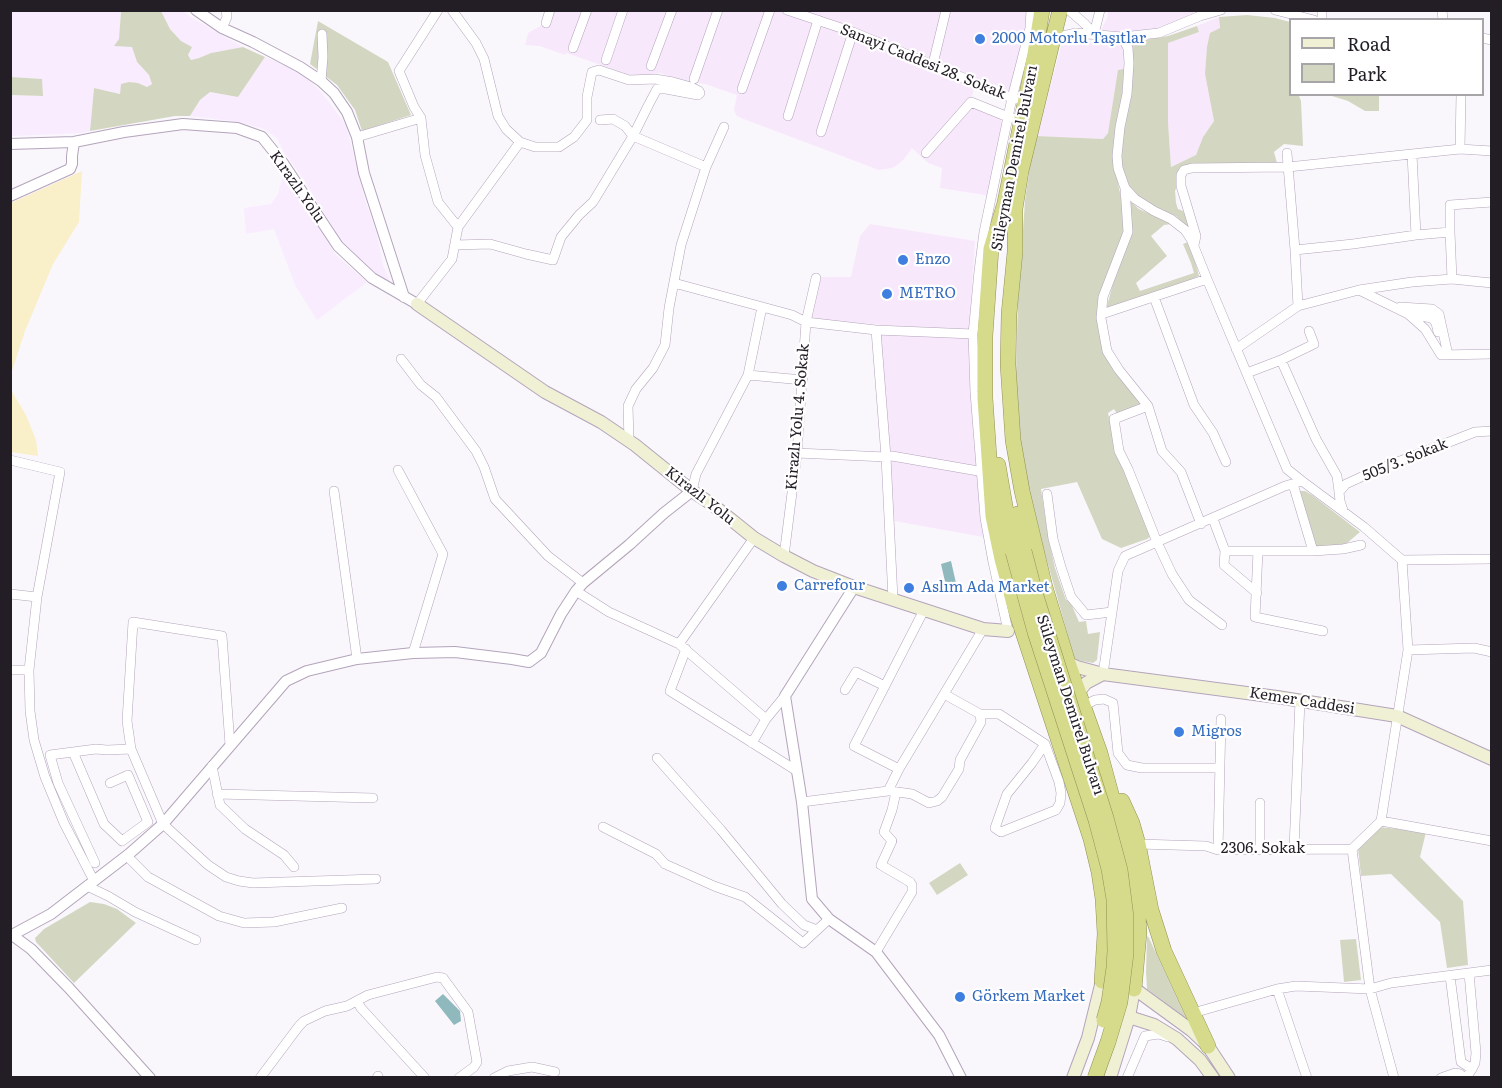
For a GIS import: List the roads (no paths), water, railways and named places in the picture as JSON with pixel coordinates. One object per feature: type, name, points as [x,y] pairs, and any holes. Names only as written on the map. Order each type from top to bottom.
[{"type":"highway","name":"Süleyman Demirel Bulvarı","points":[[1009,206],[1015,118],[1019,99],[1035,54],[1042,10]]},
{"type":"highway","name":"Süleyman Demirel Bulvarı","points":[[1060,10],[1021,171],[996,253],[992,307],[992,398],[999,475],[1035,632],[1096,820],[1114,899],[1114,968],[1109,1002],[1099,1038],[1084,1077]]},
{"type":"highway","points":[[1009,206],[991,249],[985,336],[985,472],[1002,559],[1016,611],[1091,839],[1099,872],[1105,934],[1102,981]]},
{"type":"highway","points":[[1009,206],[1015,252],[1009,314],[1008,365],[1013,440],[1034,545],[1080,699],[1100,753],[1132,823],[1156,928],[1164,951],[1208,1046]]},
{"type":"highway","name":"Süleyman Demirel Bulvarı","points":[[1018,551],[1035,593],[1106,818],[1120,870],[1126,917],[1126,953],[1120,1002],[1095,1077]]},
{"type":"highway","points":[[1100,753],[1137,897],[1138,933],[1134,989]]},
{"type":"highway","points":[[1105,934],[1112,942],[1123,945],[1130,943],[1138,933]]},
{"type":"main road","name":"Kirazlı Yolu","points":[[417,304],[545,393],[601,422],[754,538],[784,556],[813,571],[854,587],[982,629],[1008,631]]},
{"type":"main road","points":[[1016,611],[1016,622],[1008,631],[1020,642],[1033,661]]},
{"type":"main road","name":"Kemer Caddesi","points":[[1068,663],[1103,674],[1300,700],[1398,716],[1491,759]]},
{"type":"main road","points":[[1080,699],[1086,683],[1103,674]]},
{"type":"main road","points":[[1073,1077],[1088,1038],[1102,981],[1108,980],[1126,983],[1191,1030],[1208,1046],[1229,1077]]},
{"type":"main road","points":[[1110,1077],[1129,1017],[1134,989]]},
{"type":"main road","points":[[1097,1003],[1154,1025],[1177,1039],[1200,1059],[1213,1077]]},
{"type":"main road","points":[[1122,1040],[1131,1028],[1141,1026],[1160,1029]]},
{"type":"street","points":[[196,10],[222,28],[300,67],[334,93],[347,112],[357,137],[364,173],[404,297]]},
{"type":"street","points":[[222,28],[227,17],[226,10]]},
{"type":"street","points":[[438,10],[399,71],[421,118],[425,155],[438,202],[458,226]]},
{"type":"street","points":[[452,10],[484,58],[498,116],[506,129],[520,142],[535,147],[559,147],[574,137],[587,120],[587,98],[592,72],[599,70],[629,80],[656,78],[700,93],[698,95],[657,89],[633,136],[593,202],[579,214],[561,237],[553,260],[490,244],[455,245]]},
{"type":"street","points":[[546,22],[550,10]]},
{"type":"street","points":[[573,48],[587,10]]},
{"type":"street","points":[[606,60],[623,10]]},
{"type":"street","points":[[651,66],[672,10]]},
{"type":"street","points":[[694,79],[718,10]]},
{"type":"street","points":[[742,89],[770,10]]},
{"type":"street","name":"Sanayi Caddesi 28. Sokak","points":[[787,10],[854,32],[1019,99]]},
{"type":"street","points":[[933,64],[946,10]]},
{"type":"street","points":[[1019,99],[1031,10]]},
{"type":"street","points":[[1069,10],[1095,34]]},
{"type":"street","points":[[1095,34],[1100,10]]},
{"type":"street","points":[[1054,38],[1076,33],[1122,37],[1159,33],[1221,10]]},
{"type":"street","points":[[1275,10],[1306,18]]},
{"type":"street","points":[[788,116],[818,20]]},
{"type":"street","points":[[821,132],[854,32]]},
{"type":"street","points":[[321,81],[322,34]]},
{"type":"street","points":[[1122,37],[1128,48],[1129,63],[1117,156],[1118,168],[1125,188],[1128,232],[1103,297],[1102,314],[1107,351],[1148,406],[1162,452],[1181,472],[1201,524]]},
{"type":"street","points":[[1460,149],[1461,96]]},
{"type":"street","points":[[926,153],[971,102],[1015,118],[984,232],[973,334],[975,392],[985,472],[985,518],[1008,631]]},
{"type":"street","points":[[357,137],[421,118]]},
{"type":"street","points":[[600,120],[613,119],[626,126],[633,136],[706,167]]},
{"type":"street","name":"Kırazlı Yolu","points":[[10,144],[74,142],[183,124],[237,128],[262,137],[283,163],[338,246],[372,278],[417,304]]},
{"type":"street","points":[[628,441],[628,406],[636,389],[653,368],[665,345],[669,308],[681,245],[706,167],[724,127]]},
{"type":"street","points":[[10,196],[70,169],[74,142]]},
{"type":"street","points":[[417,304],[452,259],[458,226],[520,142]]},
{"type":"street","points":[[1194,245],[1196,236],[1181,186],[1181,175],[1184,170],[1288,167],[1460,149],[1491,151]]},
{"type":"street","points":[[1287,153],[1298,306]]},
{"type":"street","points":[[1412,154],[1416,235]]},
{"type":"street","points":[[1125,188],[1135,199],[1171,219],[1185,230],[1194,245],[1287,469],[1297,483],[1313,551]]},
{"type":"street","points":[[1452,279],[1450,205],[1491,202]]},
{"type":"street","points":[[1295,250],[1450,232]]},
{"type":"street","name":"Kirazlı Yolu 4. Sokak","points":[[784,556],[797,453],[806,322],[816,278]]},
{"type":"street","points":[[1102,314],[1207,279]]},
{"type":"street","points":[[1236,349],[1298,306],[1359,290],[1452,279],[1491,283]]},
{"type":"street","points":[[674,283],[792,315],[806,322],[876,330],[973,334]]},
{"type":"street","points":[[1359,290],[1408,314],[1425,329],[1442,355],[1491,354]]},
{"type":"street","points":[[1154,297],[1194,405],[1213,433],[1226,462]]},
{"type":"street","points":[[1392,306],[1435,311],[1441,320],[1446,355]]},
{"type":"street","points":[[150,1077],[69,988],[31,949],[11,934],[51,914],[127,856],[163,824],[285,681],[307,671],[357,659],[413,653],[455,652],[529,662],[541,653],[561,614],[580,587],[692,491],[696,474],[748,375],[762,307]]},
{"type":"street","points":[[876,330],[886,457],[893,599]]},
{"type":"street","points":[[1247,373],[1314,344],[1310,331]]},
{"type":"street","points":[[401,359],[421,385],[436,397],[476,451],[495,499],[548,556],[609,612],[683,646],[766,718]]},
{"type":"street","points":[[1281,360],[1316,439],[1337,476],[1343,510]]},
{"type":"street","points":[[748,375],[803,380]]},
{"type":"street","points":[[1148,406],[1114,419],[1119,451],[1172,574],[1189,600],[1222,626]]},
{"type":"street","name":"505/3. Sokak","points":[[1340,492],[1346,484],[1372,472],[1475,432],[1491,431]]},
{"type":"street","points":[[797,453],[892,456],[985,472]]},
{"type":"street","points":[[10,460],[60,472],[37,597],[29,670],[30,711],[34,740],[45,777],[91,883],[135,912],[196,940]]},
{"type":"street","points":[[398,470],[442,554],[413,653]]},
{"type":"street","points":[[1297,483],[1343,510],[1402,560],[1491,559]]},
{"type":"street","points":[[1103,674],[1118,571],[1125,556],[1297,483]]},
{"type":"street","points":[[334,491],[357,659]]},
{"type":"street","points":[[1047,494],[1053,539],[1071,597],[1086,615],[1112,612]]},
{"type":"street","points":[[1214,519],[1226,551],[1224,565],[1257,593]]},
{"type":"street","points":[[754,538],[683,646],[670,691],[797,771]]},
{"type":"street","points":[[1226,551],[1313,551],[1361,545]]},
{"type":"street","points":[[1258,550],[1255,617],[1323,631]]},
{"type":"street","points":[[1394,1077],[1371,989],[1352,849],[1382,821],[1408,650],[1402,560]]},
{"type":"street","points":[[752,743],[766,718],[785,696],[854,587]]},
{"type":"street","points":[[10,594],[37,597]]},
{"type":"street","points":[[899,768],[854,746],[924,610]]},
{"type":"street","points":[[230,745],[222,636],[133,622],[127,721],[131,749],[163,824],[208,864],[226,877],[239,881],[253,883],[376,879]]},
{"type":"street","points":[[876,952],[912,892],[910,882],[880,865],[892,841],[884,832],[892,810],[892,792],[899,768],[982,629]]},
{"type":"street","points":[[1408,650],[1474,648],[1491,652]]},
{"type":"street","points":[[10,670],[29,670]]},
{"type":"street","points":[[845,690],[856,672],[885,686]]},
{"type":"street","points":[[944,694],[980,714],[999,714],[1045,744],[1059,782],[1060,803],[1056,810],[1001,832],[995,828],[1007,794],[1045,744]]},
{"type":"street","points":[[785,696],[802,802],[812,899],[829,919],[876,952],[939,1035],[961,1077]]},
{"type":"street","points":[[1080,699],[1104,699],[1113,703],[1118,753],[1127,765],[1142,768],[1220,768]]},
{"type":"street","points":[[1294,849],[1300,700]]},
{"type":"street","points":[[802,802],[892,792],[912,794],[929,803],[938,801],[959,769],[960,759],[981,723],[980,714]]},
{"type":"street","points":[[1218,850],[1221,718]]},
{"type":"street","points":[[94,863],[58,783],[50,755],[96,749],[131,749]]},
{"type":"street","points":[[73,752],[104,824],[122,841],[147,822],[128,775],[110,783]]},
{"type":"street","points":[[657,758],[782,904],[804,925],[817,930]]},
{"type":"street","points":[[212,766],[220,806],[244,829],[284,855],[294,867]]},
{"type":"street","points":[[217,794],[373,798]]},
{"type":"street","points":[[1260,803],[1260,849]]},
{"type":"street","points":[[1382,821],[1491,841]]},
{"type":"street","points":[[603,827],[656,854],[665,864],[745,897],[803,943],[829,919]]},
{"type":"street","name":"2306. Sokak","points":[[1138,844],[1206,846],[1218,850],[1352,849]]},
{"type":"street","points":[[127,856],[148,877],[219,916],[244,923],[274,922],[342,908]]},
{"type":"street","points":[[1193,1013],[1277,989],[1296,986],[1371,989],[1391,983],[1491,970]]},
{"type":"street","points":[[1441,1077],[1455,1073],[1465,1077],[1475,1063],[1469,973]]},
{"type":"street","points":[[1450,976],[1461,1062],[1472,1069]]},
{"type":"street","points":[[260,1077],[304,1021],[325,1011],[347,1006],[368,995],[435,977],[443,978],[468,1012],[477,1059],[474,1067],[459,1077]]},
{"type":"street","points":[[1277,989],[1307,1077]]},
{"type":"street","points":[[357,1001],[425,1077]]},
{"type":"street","points":[[1127,1077],[1144,1036],[1160,1034],[1177,1039]]},
{"type":"street","points":[[494,1077],[508,1071],[532,1067],[555,1072]]},
{"type":"water","points":[[951,561],[956,583],[946,586],[941,564]]},
{"type":"water","points":[[443,994],[460,1011],[461,1021],[454,1025],[435,1001]]},
{"type":"place","name":"2000 Motorlu Taşıtlar","points":[[980,39]]},
{"type":"place","name":"Enzo","points":[[903,260]]},
{"type":"place","name":"METRO","points":[[887,294]]},
{"type":"place","name":"Carrefour","points":[[782,586]]},
{"type":"place","name":"Aslım Ada Market","points":[[909,588]]},
{"type":"place","name":"Migros","points":[[1179,732]]},
{"type":"place","name":"Görkem Market","points":[[960,997]]}]
